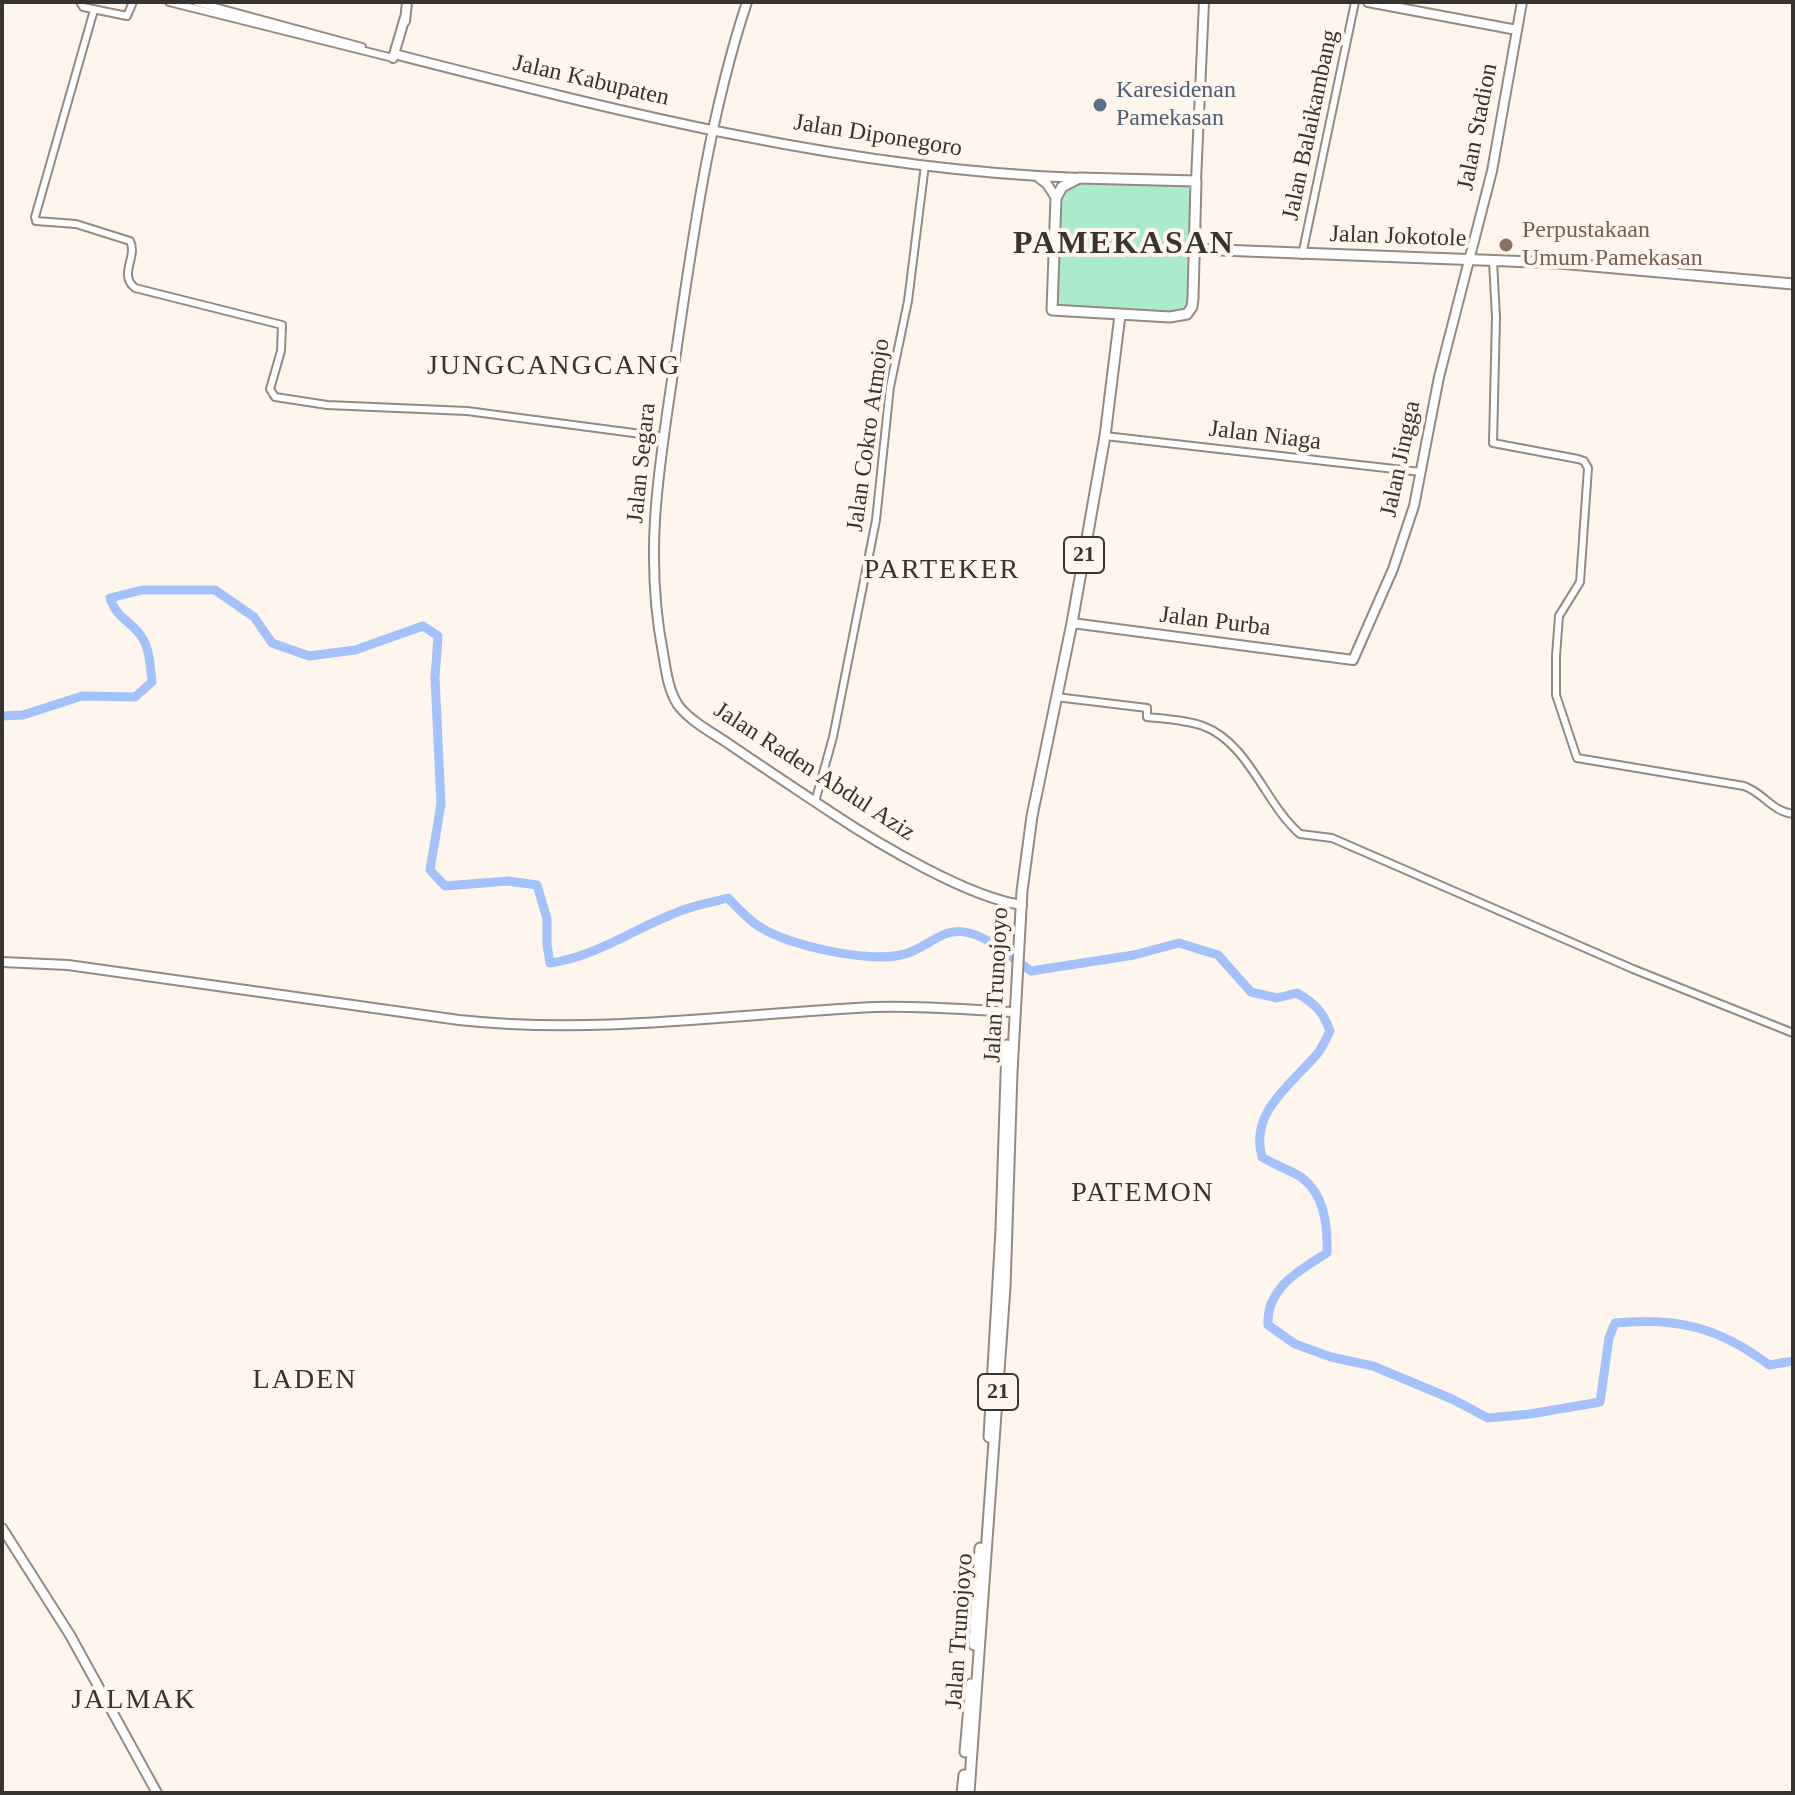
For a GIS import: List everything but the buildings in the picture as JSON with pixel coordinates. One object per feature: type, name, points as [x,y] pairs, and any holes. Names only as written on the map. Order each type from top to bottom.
[{"type":"highway","points":[[1079,178],[1196,181],[1193,298],[1187,314],[1177,317],[1052,310],[1056,198],[1062,187],[1079,178]]},
{"type":"highway","name":"Jalan Jokotole","points":[[1194,249],[1639,269],[1793,284]]},
{"type":"highway","name":"21","points":[[1056,697],[1105,436],[1120,315]]},
{"type":"highway","name":"Jalan Trunojoyo","points":[[962,1793],[996,1322],[1009,1012],[1015,990],[1019,904],[1032,816],[1056,697]]},
{"type":"highway","name":"Jalan Trunojoyo","points":[[969,1793],[1005,1287],[1009,1012]]},
{"type":"main road","points":[[395,57],[407,2]]},
{"type":"main road","name":"Jalan Segara","points":[[679,707],[668,681],[660,635],[653,561],[653,516],[689,258],[712,129],[747,2]]},
{"type":"main road","points":[[1196,181],[1204,2]]},
{"type":"main road","points":[[1368,2],[1517,30]]},
{"type":"main road","name":"Jalan Stadion","points":[[1479,260],[1522,2]]},
{"type":"main road","name":"Jalan Kabupaten","points":[[395,57],[712,129]]},
{"type":"main road","name":"Jalan Diponegoro","points":[[712,129],[925,165],[1038,177],[1079,178]]},
{"type":"main road","points":[[1038,177],[1056,198]]},
{"type":"main road","name":"Jalan Jingga","points":[[1353,660],[1404,539],[1421,472],[1439,377],[1479,260]]},
{"type":"main road","name":"Jalan Purba","points":[[1072,623],[1353,660]]},
{"type":"main road","name":"Jalan Raden Abdul Aziz","points":[[679,707],[728,744],[877,842],[994,898],[1019,904]]},
{"type":"main road","points":[[2,962],[68,965],[459,1020],[518,1025],[598,1026],[877,1007],[1009,1012]]},
{"type":"main road","points":[[2,1528],[70,1635],[157,1793]]},
{"type":"street","points":[[80,2],[81,6],[94,10],[127,16],[133,2]]},
{"type":"street","name":"Jalan Kabupaten","points":[[169,2],[395,57]]},
{"type":"street","name":"Jalan Kabupaten","points":[[196,2],[395,57]]},
{"type":"street","name":"Jalan Balaikambang","points":[[1302,255],[1355,2]]},
{"type":"street","points":[[94,10],[47,169],[34,218],[36,221],[76,224],[130,241],[133,247],[127,275],[128,282],[135,288],[282,325],[281,351],[270,389],[275,397],[327,405],[467,411],[664,437]]},
{"type":"street","name":"Jalan Cokro Atmojo","points":[[815,802],[833,737],[879,504],[890,387],[908,301],[925,165]]},
{"type":"street","points":[[1479,260],[1496,317],[1493,443],[1584,461],[1588,468],[1580,582],[1559,616],[1556,676],[1558,705],[1577,758],[1744,786],[1758,792],[1778,811],[1793,814]]},
{"type":"street","name":"Jalan Niaga","points":[[1105,436],[1421,472]]},
{"type":"street","points":[[1056,697],[1147,708],[1147,717],[1184,721],[1212,730],[1240,755],[1296,831],[1325,836],[1793,1033]]},
{"type":"green space","points":[[1064,181],[1188,185],[1193,209],[1193,242],[1188,303],[1184,311],[1170,315],[1054,306],[1056,195]]},
{"type":"waterway","points":[[2,716],[23,715],[82,696],[135,697],[152,682],[145,643],[119,614],[110,598],[142,590],[215,590],[254,617],[272,643],[309,656],[355,650],[423,626],[438,636],[435,678],[441,804],[430,870],[445,886],[508,881],[537,885],[547,919],[550,963],[598,949],[680,911],[728,898],[751,921],[773,934],[811,947],[854,955],[875,957],[908,953],[952,932],[969,933],[986,940],[1031,971],[1134,955],[1179,943],[1218,955],[1251,992],[1277,998],[1297,993],[1303,997],[1321,1013],[1330,1031],[1317,1054],[1275,1100],[1262,1126],[1262,1157],[1296,1174],[1313,1189],[1325,1220],[1327,1242],[1327,1253],[1296,1274],[1278,1291],[1272,1301],[1268,1325],[1295,1344],[1331,1357],[1373,1366],[1452,1399],[1488,1418],[1600,1402],[1609,1338],[1615,1323],[1658,1322],[1696,1328],[1732,1342],[1769,1365],[1793,1361]]},
{"type":"place","name":"Karesidenan Pamekasan","points":[[1100,105]]},
{"type":"place","name":"Perpustakaan Umum Pamekasan","points":[[1506,245]]},
{"type":"district","name":"PAMEKASAN","points":[[1124,245]]},
{"type":"district","name":"JUNGCANGCANG","points":[[554,367]]},
{"type":"district","name":"PARTEKER","points":[[942,571]]},
{"type":"district","name":"PATEMON","points":[[1143,1194]]},
{"type":"district","name":"LADEN","points":[[305,1381]]},
{"type":"district","name":"JALMAK","points":[[134,1701]]}]
